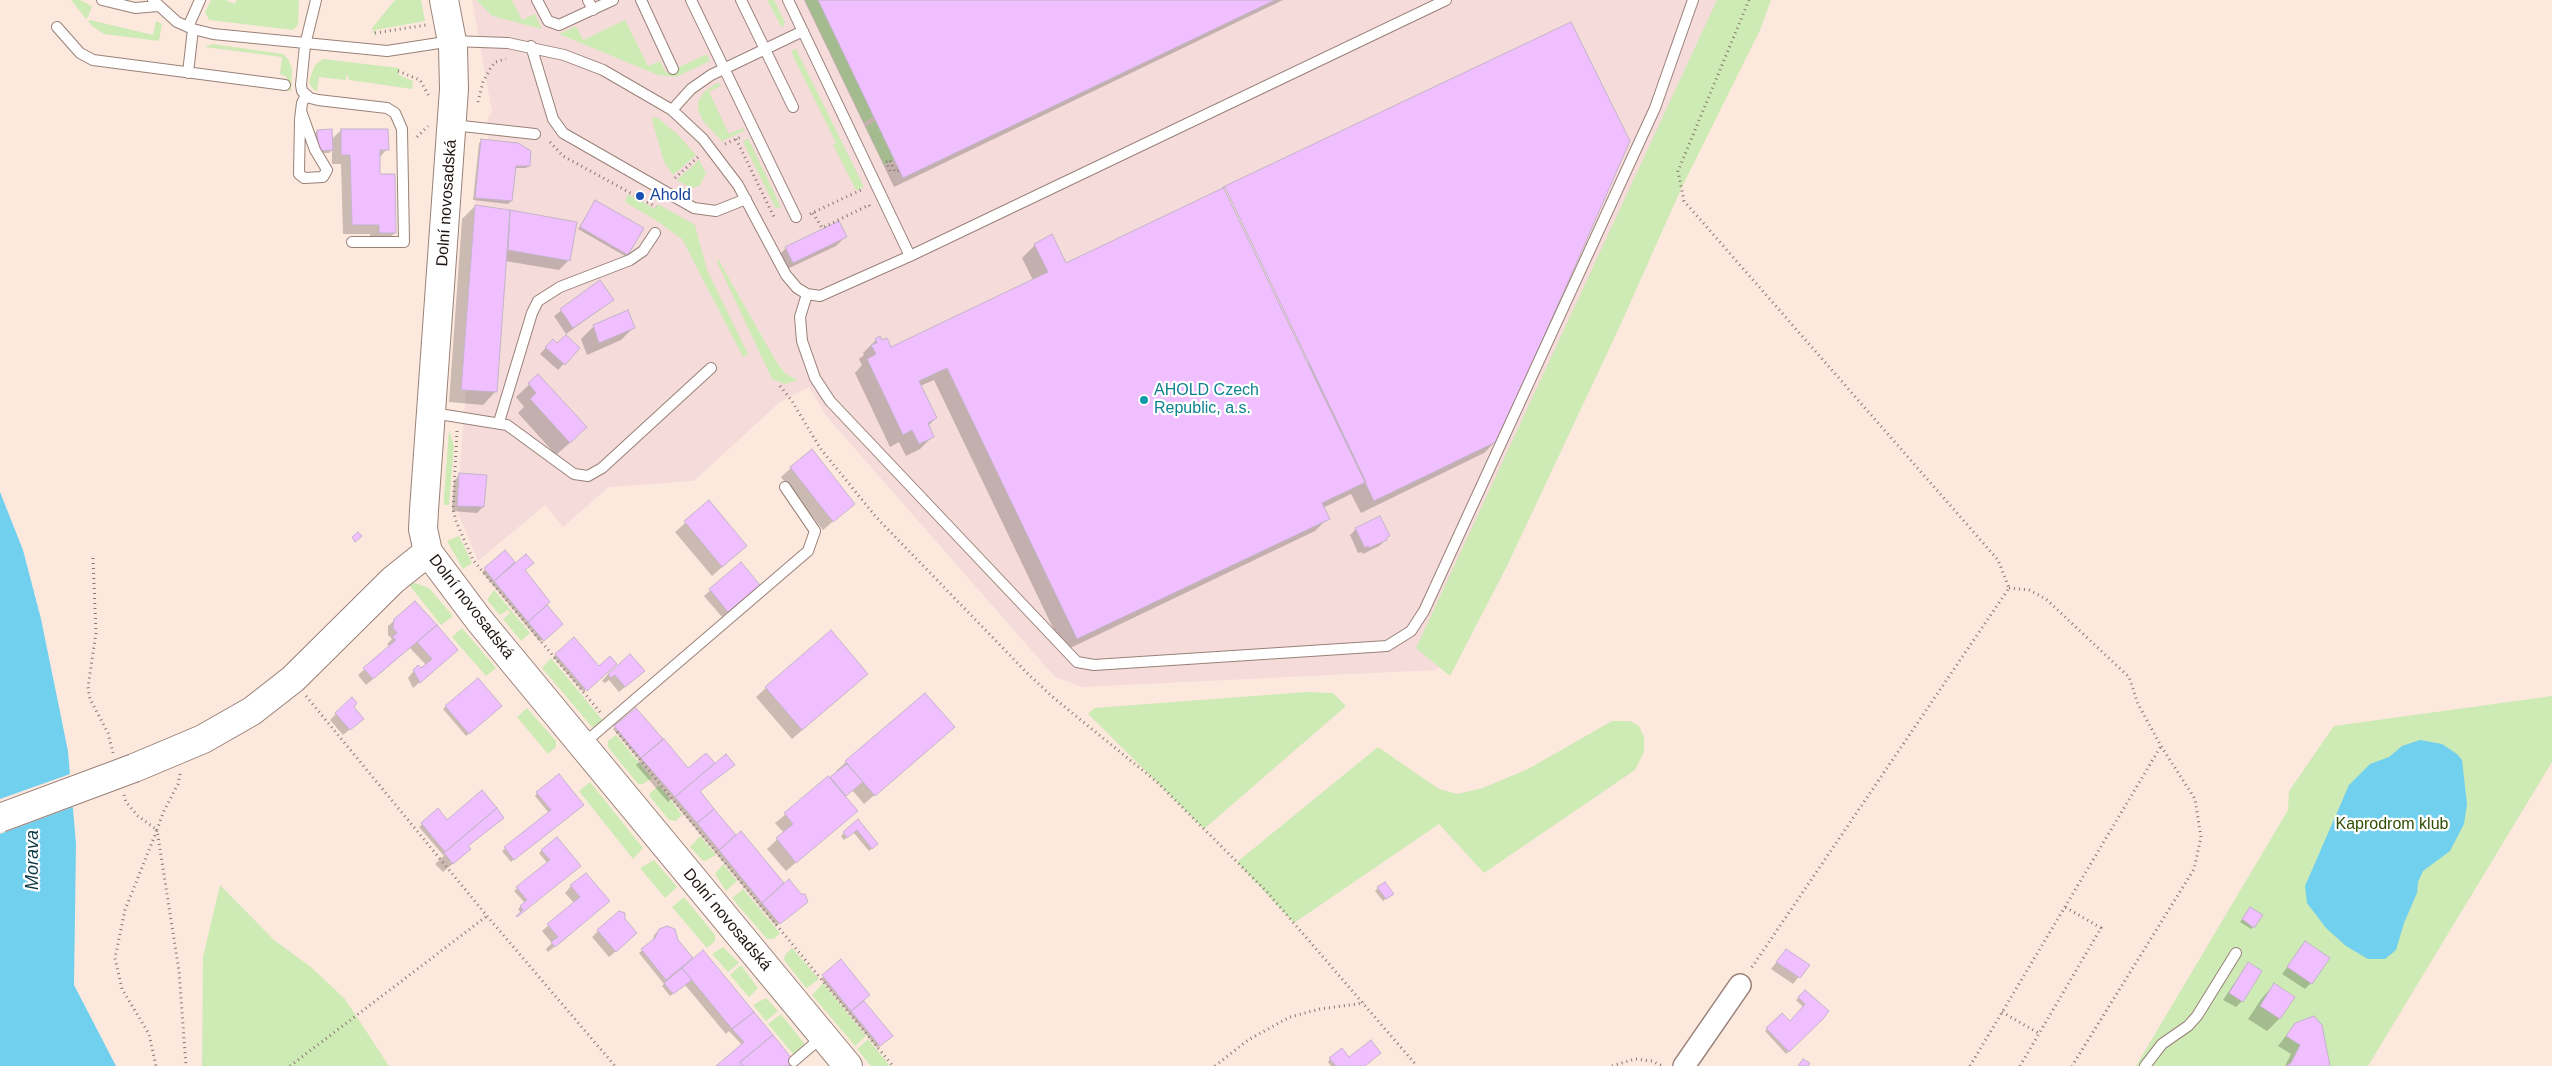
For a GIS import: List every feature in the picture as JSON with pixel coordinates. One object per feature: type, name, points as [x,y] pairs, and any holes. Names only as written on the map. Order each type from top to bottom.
[{"type":"main road","name":"Dolní novosadská","points":[[437,10],[452,41],[454,67],[441,123],[432,413],[424,523],[428,552],[478,620],[848,1066]]},
{"type":"main road","points":[[0,818],[124,763],[174,751],[226,726],[275,694],[314,659],[393,580],[428,552]]},
{"type":"street","points":[[1684,1066],[1740,985]]},
{"type":"lane","points":[[102,0],[135,8],[155,3],[171,18],[190,28],[214,34],[305,45],[387,51],[452,41],[493,42],[531,46],[564,55],[603,70],[672,110],[713,150],[746,199],[786,274],[797,288],[807,294],[820,296],[830,294],[1446,0]]},
{"type":"lane","points":[[188,73],[190,28],[200,0]]},
{"type":"lane","points":[[316,0],[305,45],[301,85],[306,95],[318,100],[387,108],[395,113],[400,120],[404,242],[352,242]]},
{"type":"lane","points":[[537,0],[548,21],[555,24],[563,24],[613,0]]},
{"type":"lane","points":[[588,0],[593,10]]},
{"type":"lane","points":[[641,0],[673,69]]},
{"type":"lane","points":[[692,0],[796,217]]},
{"type":"lane","points":[[741,0],[793,107]]},
{"type":"lane","points":[[788,0],[910,256]]},
{"type":"lane","points":[[807,294],[800,316],[802,341],[809,365],[830,401],[1077,662],[1094,665],[1387,646],[1411,631],[1424,611],[1654,108],[1693,0]]},
{"type":"lane","points":[[58,27],[75,48],[93,60],[285,85]]},
{"type":"lane","points":[[672,110],[690,89],[724,68],[803,31]]},
{"type":"lane","points":[[531,46],[553,119],[563,133],[694,208],[716,211],[746,199]]},
{"type":"lane","points":[[301,111],[315,150],[327,170],[324,177],[304,178],[299,174],[301,111],[306,95]]},
{"type":"lane","points":[[441,123],[535,134]]},
{"type":"lane","points":[[499,422],[532,313],[538,301],[560,287],[630,260],[643,250],[655,233]]},
{"type":"lane","points":[[432,413],[499,422],[516,430],[574,474],[588,476],[602,468],[710,368]]},
{"type":"lane","points":[[582,745],[808,551],[815,531],[785,487]]},
{"type":"lane","points":[[2145,1066],[2162,1044],[2188,1026],[2198,1016],[2236,952]]},
{"type":"lane","points":[[794,1061],[823,1036]]},
{"type":"path","points":[[1750,0],[1678,171],[1684,201],[1998,560],[2009,588]]},
{"type":"path","points":[[375,33],[423,26],[427,24],[437,10]]},
{"type":"path","points":[[398,71],[420,80],[428,92],[432,106]]},
{"type":"path","points":[[402,144],[441,123]]},
{"type":"path","points":[[725,144],[746,135]]},
{"type":"path","points":[[675,178],[698,157]]},
{"type":"path","points":[[890,171],[886,162],[890,160],[895,172],[900,170]]},
{"type":"path","points":[[813,212],[822,228],[869,204],[872,210]]},
{"type":"path","points":[[780,386],[792,400],[820,448],[876,517],[1028,674],[1055,699],[1157,782],[1267,892],[1417,1066]]},
{"type":"path","points":[[458,417],[453,506],[456,521],[473,560],[893,1066]]},
{"type":"path","points":[[93,558],[96,634],[88,687],[90,699],[124,763]]},
{"type":"path","points":[[2009,588],[2030,590],[2046,599],[2129,677],[2138,704],[2161,746],[2195,799],[2201,836],[2194,870],[2072,1066]]},
{"type":"path","points":[[1740,985],[2009,588]]},
{"type":"path","points":[[300,689],[487,916],[615,1066]]},
{"type":"path","points":[[1970,1066],[2161,746]]},
{"type":"path","points":[[156,1066],[149,1034],[122,989],[115,958],[125,910],[180,777],[180,770],[174,751]]},
{"type":"path","points":[[124,794],[126,802],[138,816],[157,830],[179,971],[186,1066]]},
{"type":"path","points":[[2020,1066],[2101,928],[2065,907]]},
{"type":"path","points":[[290,1066],[487,916]]},
{"type":"path","points":[[1215,1066],[1248,1040],[1290,1017],[1320,1009],[1364,1003]]},
{"type":"path","points":[[2002,1012],[2040,1034]]},
{"type":"path","points":[[1612,1066],[1635,1059],[1652,1061],[1662,1066]]},
{"type":"shaded area","points":[[472,0],[1736,0],[1444,664],[1435,670],[1082,687],[1055,677],[827,417],[809,387],[780,402],[694,481],[609,487],[563,527],[545,505],[478,561],[458,513],[457,506],[466,390],[461,390],[475,205],[481,139],[488,140],[487,120],[492,112]]},
{"type":"green space","points":[[71,0],[80,0],[92,6],[86,19]]},
{"type":"green space","points":[[211,0],[226,0],[234,4],[237,0],[299,0],[298,25],[293,30],[209,20],[205,12]]},
{"type":"green space","points":[[395,0],[421,0],[425,21],[375,30],[375,37],[372,28]]},
{"type":"green space","points":[[476,0],[512,0],[522,20],[535,14],[542,29],[492,16]]},
{"type":"green space","points":[[767,0],[774,0],[785,22],[782,28]]},
{"type":"green space","points":[[805,0],[818,0],[874,116],[864,123]]},
{"type":"green space","points":[[1717,0],[1771,0],[1760,30],[1681,189],[1619,328],[1507,566],[1450,676],[1416,648]]},
{"type":"green space","points":[[625,20],[648,66],[660,61],[666,73],[707,54],[710,61],[676,77],[658,75],[559,34],[576,26],[583,40]]},
{"type":"green space","points":[[88,21],[153,35],[156,21],[162,24],[159,41],[104,34],[92,26]]},
{"type":"green space","points":[[213,44],[283,54],[288,59],[292,68],[291,91],[285,90],[287,77],[280,74],[282,57],[205,47]]},
{"type":"green space","points":[[796,49],[864,187],[856,190],[833,145],[836,143],[793,56],[792,50]]},
{"type":"green space","points":[[323,59],[399,68],[399,75],[413,81],[412,89],[349,80],[347,73],[346,80],[319,77],[317,91],[314,90],[309,83],[311,75],[315,65]]},
{"type":"green space","points":[[717,83],[722,85],[709,92],[729,134],[743,128],[744,131],[722,141],[703,121],[698,110],[698,102],[704,92]]},
{"type":"green space","points":[[653,117],[658,118],[678,135],[696,155],[673,175],[664,162],[652,120]]},
{"type":"green space","points":[[876,120],[895,160],[884,165],[866,127]]},
{"type":"green space","points":[[748,138],[781,207],[776,209],[743,142]]},
{"type":"green space","points":[[699,160],[706,173],[700,185],[693,188],[677,180]]},
{"type":"green space","points":[[628,194],[655,209],[658,204],[695,225],[707,270],[748,354],[743,357],[682,239],[654,219],[625,202]]},
{"type":"green space","points":[[718,259],[777,363],[786,374],[798,380],[785,384],[772,379],[717,262]]},
{"type":"green space","points":[[449,430],[454,446],[449,505],[444,505],[444,496]]},
{"type":"green space","points":[[459,536],[472,563],[463,569],[447,541]]},
{"type":"green space","points":[[415,583],[429,588],[453,616],[441,625],[410,586]]},
{"type":"green space","points":[[494,590],[530,633],[521,641],[503,619],[510,613],[508,610],[500,615],[487,600]]},
{"type":"green space","points":[[462,628],[496,668],[486,676],[452,637]]},
{"type":"green space","points":[[551,658],[604,722],[596,727],[592,727],[542,668]]},
{"type":"green space","points":[[1306,692],[1333,693],[1346,706],[1204,829],[1088,714],[1094,708]]},
{"type":"green space","name":"Kaprodrom klub","points":[[2552,696],[2552,762],[2368,1066],[2136,1066],[2288,810],[2289,791],[2334,726]]},
{"type":"green space","points":[[527,708],[556,741],[556,747],[548,754],[517,717]]},
{"type":"green space","points":[[1612,721],[1630,721],[1639,726],[1644,737],[1644,752],[1635,770],[1484,873],[1439,824],[1294,923],[1237,862],[1378,747],[1439,789],[1457,794],[1483,788],[1528,769]]},
{"type":"green space","points":[[616,735],[652,778],[643,784],[638,784],[608,747],[608,741]]},
{"type":"green space","points":[[590,782],[643,848],[633,859],[579,791]]},
{"type":"green space","points":[[659,785],[682,815],[676,821],[669,820],[650,797],[649,794]]},
{"type":"green space","points":[[700,836],[716,855],[705,861],[690,847]]},
{"type":"green space","points":[[654,860],[677,887],[665,898],[640,868]]},
{"type":"green space","points":[[723,864],[737,881],[726,891],[715,874]]},
{"type":"green space","points":[[220,885],[274,940],[311,967],[345,999],[389,1066],[202,1066],[203,957]]},
{"type":"green space","points":[[743,889],[780,933],[774,939],[767,939],[732,898]]},
{"type":"green space","points":[[684,897],[715,935],[715,941],[707,948],[672,907]]},
{"type":"green space","points":[[723,947],[739,963],[728,972],[712,954]]},
{"type":"green space","points":[[792,948],[819,979],[806,988],[784,960],[785,955]]},
{"type":"green space","points":[[741,965],[758,988],[749,997],[730,975]]},
{"type":"green space","points":[[823,983],[866,1036],[855,1046],[812,995]]},
{"type":"green space","points":[[766,998],[778,1011],[766,1021],[753,1005]]},
{"type":"green space","points":[[781,1014],[804,1043],[803,1048],[794,1055],[768,1024]]},
{"type":"green space","points":[[868,1039],[890,1066],[871,1066],[857,1049]]},
{"type":"water","name":"Morava","points":[[0,492],[23,550],[41,619],[68,751],[76,844],[74,985],[116,1066],[0,1066]]},
{"type":"water","points":[[2420,740],[2442,744],[2457,754],[2462,760],[2467,804],[2464,824],[2450,851],[2423,871],[2396,950],[2385,959],[2368,959],[2346,946],[2326,928],[2307,903],[2305,886],[2349,785],[2370,764],[2389,757],[2402,746]]},
{"type":"pier","points":[[73,773],[75,806],[0,834],[0,799]]},
{"type":"building","points":[[818,0],[1275,0],[903,178]]},
{"type":"building","points":[[1571,22],[1630,141],[1498,441],[1374,501],[1223,187]]},
{"type":"building","points":[[332,129],[333,150],[318,151],[317,130]]},
{"type":"building","points":[[341,129],[388,129],[389,150],[380,150],[380,174],[395,174],[396,233],[379,233],[379,225],[352,225],[350,155],[341,155]]},
{"type":"building","points":[[481,139],[518,143],[531,151],[530,166],[516,166],[512,201],[475,198]]},
{"type":"building","name":"AHOLD Czech Republic, a.s.","points":[[1225,187],[1366,482],[1322,503],[1330,519],[1077,639],[947,368],[919,381],[937,418],[928,423],[934,437],[919,444],[912,430],[903,435],[867,359],[876,354],[871,345],[877,343],[875,339],[880,336],[882,340],[887,338],[891,347],[1048,272],[1034,244],[1052,234],[1066,263]]},
{"type":"building","points":[[595,200],[644,228],[628,255],[580,227]]},
{"type":"building","points":[[475,205],[510,210],[497,392],[461,390]]},
{"type":"building","points":[[510,210],[577,222],[570,261],[508,250]]},
{"type":"building","points":[[839,221],[847,237],[793,263],[785,247]]},
{"type":"building","points":[[600,280],[614,300],[573,328],[560,309]]},
{"type":"building","points":[[628,310],[635,328],[599,343],[593,325]]},
{"type":"building","points":[[566,335],[580,348],[565,365],[545,347],[553,339],[557,343]]},
{"type":"building","points":[[538,374],[587,427],[570,443],[530,399],[536,393],[528,383]]},
{"type":"building","points":[[812,449],[855,504],[833,522],[790,467]]},
{"type":"building","points":[[459,473],[487,475],[484,507],[457,506]]},
{"type":"building","points":[[709,500],[747,546],[722,567],[684,521]]},
{"type":"building","points":[[1380,516],[1390,536],[1386,538],[1387,540],[1365,548],[1355,528]]},
{"type":"building","points":[[358,532],[362,536],[355,542],[352,537]]},
{"type":"building","points":[[505,550],[515,562],[494,581],[484,568]]},
{"type":"building","points":[[526,554],[534,563],[525,570],[550,602],[528,622],[494,581]]},
{"type":"building","points":[[741,562],[760,585],[728,612],[709,589]]},
{"type":"building","points":[[415,601],[437,625],[373,679],[363,668],[396,640],[392,637],[397,633],[393,628],[394,619]]},
{"type":"building","points":[[547,605],[563,624],[544,641],[528,622]]},
{"type":"building","points":[[437,625],[458,650],[420,683],[413,670],[418,665],[421,668],[432,659],[417,642]]},
{"type":"building","points":[[831,630],[868,674],[802,730],[765,687]]},
{"type":"building","points":[[574,637],[599,666],[610,656],[617,664],[587,691],[555,654]]},
{"type":"building","points":[[630,654],[645,671],[625,687],[615,675],[611,678],[608,674]]},
{"type":"building","points":[[478,678],[502,706],[469,734],[445,706]]},
{"type":"building","points":[[925,693],[955,727],[875,796],[845,761]]},
{"type":"building","points":[[352,697],[357,703],[354,707],[364,719],[350,730],[335,713]]},
{"type":"building","points":[[636,708],[663,739],[641,758],[614,726]]},
{"type":"building","points":[[664,739],[688,768],[706,753],[715,763],[675,797],[641,758]]},
{"type":"building","points":[[726,754],[735,765],[700,791],[714,809],[697,823],[675,797]]},
{"type":"building","points":[[847,764],[863,782],[846,796],[830,777]]},
{"type":"building","points":[[559,774],[584,805],[514,860],[504,847],[551,810],[536,792]]},
{"type":"building","points":[[828,776],[858,811],[796,863],[776,838],[793,824],[784,813]]},
{"type":"building","points":[[482,790],[497,808],[445,852],[421,823],[438,808],[447,820]]},
{"type":"building","points":[[497,808],[504,818],[468,846],[471,849],[453,864],[444,853]]},
{"type":"building","points":[[714,809],[736,835],[719,850],[697,823]]},
{"type":"building","points":[[858,819],[878,844],[872,849],[857,830],[847,838],[843,832]]},
{"type":"building","points":[[741,831],[784,883],[762,903],[719,850]]},
{"type":"building","points":[[557,837],[581,866],[517,917],[523,910],[520,906],[527,900],[516,887],[550,860],[541,850]]},
{"type":"building","points":[[586,873],[610,901],[555,947],[551,942],[558,937],[547,924],[580,897],[570,885]]},
{"type":"building","points":[[789,879],[801,894],[805,894],[808,902],[780,924],[762,903]]},
{"type":"building","points":[[1385,882],[1394,894],[1386,899],[1377,887]]},
{"type":"building","points":[[2250,907],[2263,915],[2254,928],[2242,919]]},
{"type":"building","points":[[619,911],[625,913],[625,919],[637,933],[616,952],[597,930]]},
{"type":"building","points":[[667,926],[675,929],[678,940],[693,958],[666,980],[641,949],[655,938],[659,929]]},
{"type":"building","points":[[2305,941],[2330,958],[2312,984],[2287,967]]},
{"type":"building","points":[[1786,949],[1810,965],[1800,978],[1776,962]]},
{"type":"building","points":[[703,950],[754,1012],[732,1029],[682,968]]},
{"type":"building","points":[[841,959],[870,995],[851,1011],[822,975]]},
{"type":"building","points":[[2248,962],[2262,971],[2243,1002],[2229,993]]},
{"type":"building","points":[[682,968],[692,980],[673,994],[664,983]]},
{"type":"building","points":[[2274,983],[2295,997],[2280,1019],[2260,1006]]},
{"type":"building","points":[[1805,990],[1829,1011],[1789,1052],[1766,1028],[1782,1013],[1790,1021],[1805,1004],[1798,997]]},
{"type":"building","points":[[864,1001],[893,1036],[880,1046],[851,1011]]},
{"type":"building","points":[[754,1012],[773,1035],[740,1062],[743,1066],[716,1066],[744,1042],[732,1029]]},
{"type":"building","points":[[2314,1016],[2322,1025],[2330,1066],[2286,1066],[2291,1063],[2300,1045],[2286,1036],[2295,1023]]},
{"type":"building","points":[[773,1035],[798,1066],[743,1066],[740,1062]]},
{"type":"building","points":[[1371,1040],[1381,1053],[1365,1066],[1336,1066],[1329,1058],[1342,1048],[1349,1057]]},
{"type":"building","points":[[1803,1059],[1810,1063],[1808,1066],[1798,1066]]},
{"type":"place","name":"Ahold","points":[[640,196]]},
{"type":"place","name":"AHOLD Czech Republic, a.s.","points":[[1144,400]]}]
